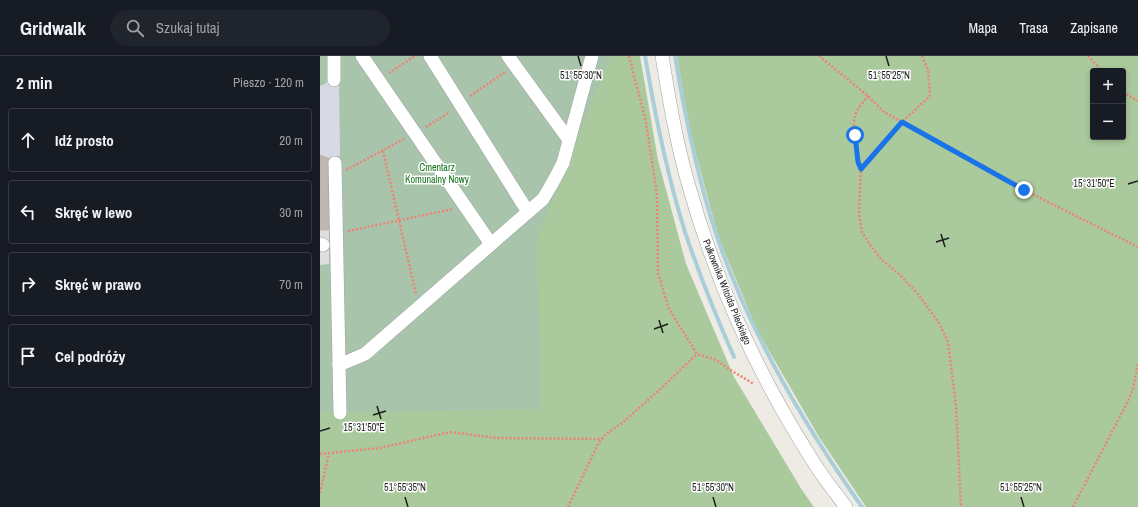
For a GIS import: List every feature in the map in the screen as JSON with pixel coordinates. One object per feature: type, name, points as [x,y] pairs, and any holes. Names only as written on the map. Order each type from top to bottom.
[{"type":"street","points":[[334,56],[334,80]]},
{"type":"street","points":[[362,56],[420,130],[465,206],[491,244]]},
{"type":"street","points":[[430,56],[528,212]]},
{"type":"street","points":[[339,365],[365,354],[543,199],[563,163],[592,56]]},
{"type":"street","name":"Pułkownika Witolda Pileckiego","points":[[662,56],[670,107],[688,183],[707,244],[730,302],[749,346],[790,425],[846,507]]},
{"type":"street","points":[[512,61],[569,140]]},
{"type":"street","points":[[335,169],[340,413]]},
{"type":"path","points":[[388,73],[415,56]]},
{"type":"path","points":[[629,56],[646,122],[657,194],[658,273],[669,309],[697,354],[716,360],[757,385]]},
{"type":"path","points":[[819,56],[868,96],[884,112],[1024,190],[1138,247]]},
{"type":"path","points":[[861,169],[902,122],[930,96],[928,70],[922,56]]},
{"type":"path","points":[[1088,56],[1099,68]]},
{"type":"path","points":[[472,94],[512,61]]},
{"type":"path","points":[[1126,94],[1138,101]]},
{"type":"path","points":[[868,96],[855,115],[855,135],[858,162],[861,169],[859,212],[862,232],[881,259],[899,274],[918,294],[939,323],[948,342],[956,406],[961,507]]},
{"type":"path","points":[[335,169],[383,151],[453,110]]},
{"type":"path","points":[[383,151],[419,307]]},
{"type":"path","points":[[336,233],[465,206]]},
{"type":"path","points":[[568,507],[598,444],[606,434],[622,423],[697,354]]},
{"type":"path","points":[[1072,507],[1128,400],[1133,389],[1138,363]]},
{"type":"path","points":[[320,454],[380,448],[450,432],[497,438],[602,439]]},
{"type":"path","points":[[320,493],[329,453]]},
{"type":"green space","name":"Cmentarz Komunalny Nowy","points":[[320,56],[611,56],[537,240],[541,409],[320,413]]},
{"type":"green space","points":[[437,56],[640,56],[658,160],[686,264],[734,377],[802,490],[814,507],[320,507],[320,273]]},
{"type":"green space","points":[[677,56],[1138,56],[1138,507],[866,507],[819,437],[757,330],[718,236],[688,124]]},
{"type":"shaded area","points":[[327,80],[339,80],[340,156],[328,158],[320,155],[320,86],[325,84]]},
{"type":"shaded area","points":[[320,230],[329,230],[329,264],[320,265]]},
{"type":"building","points":[[320,155],[328,158],[329,230],[320,230]]},
{"type":"waterway","points":[[645,56],[662,145],[685,232],[714,311],[734,357]]},
{"type":"waterway","points":[[675,56],[690,138],[705,198],[724,257],[739,295],[756,332],[795,404],[839,474],[862,507]]},
{"type":"route","points":[[855,135],[858,162],[861,169],[902,122],[1024,190]]}]
